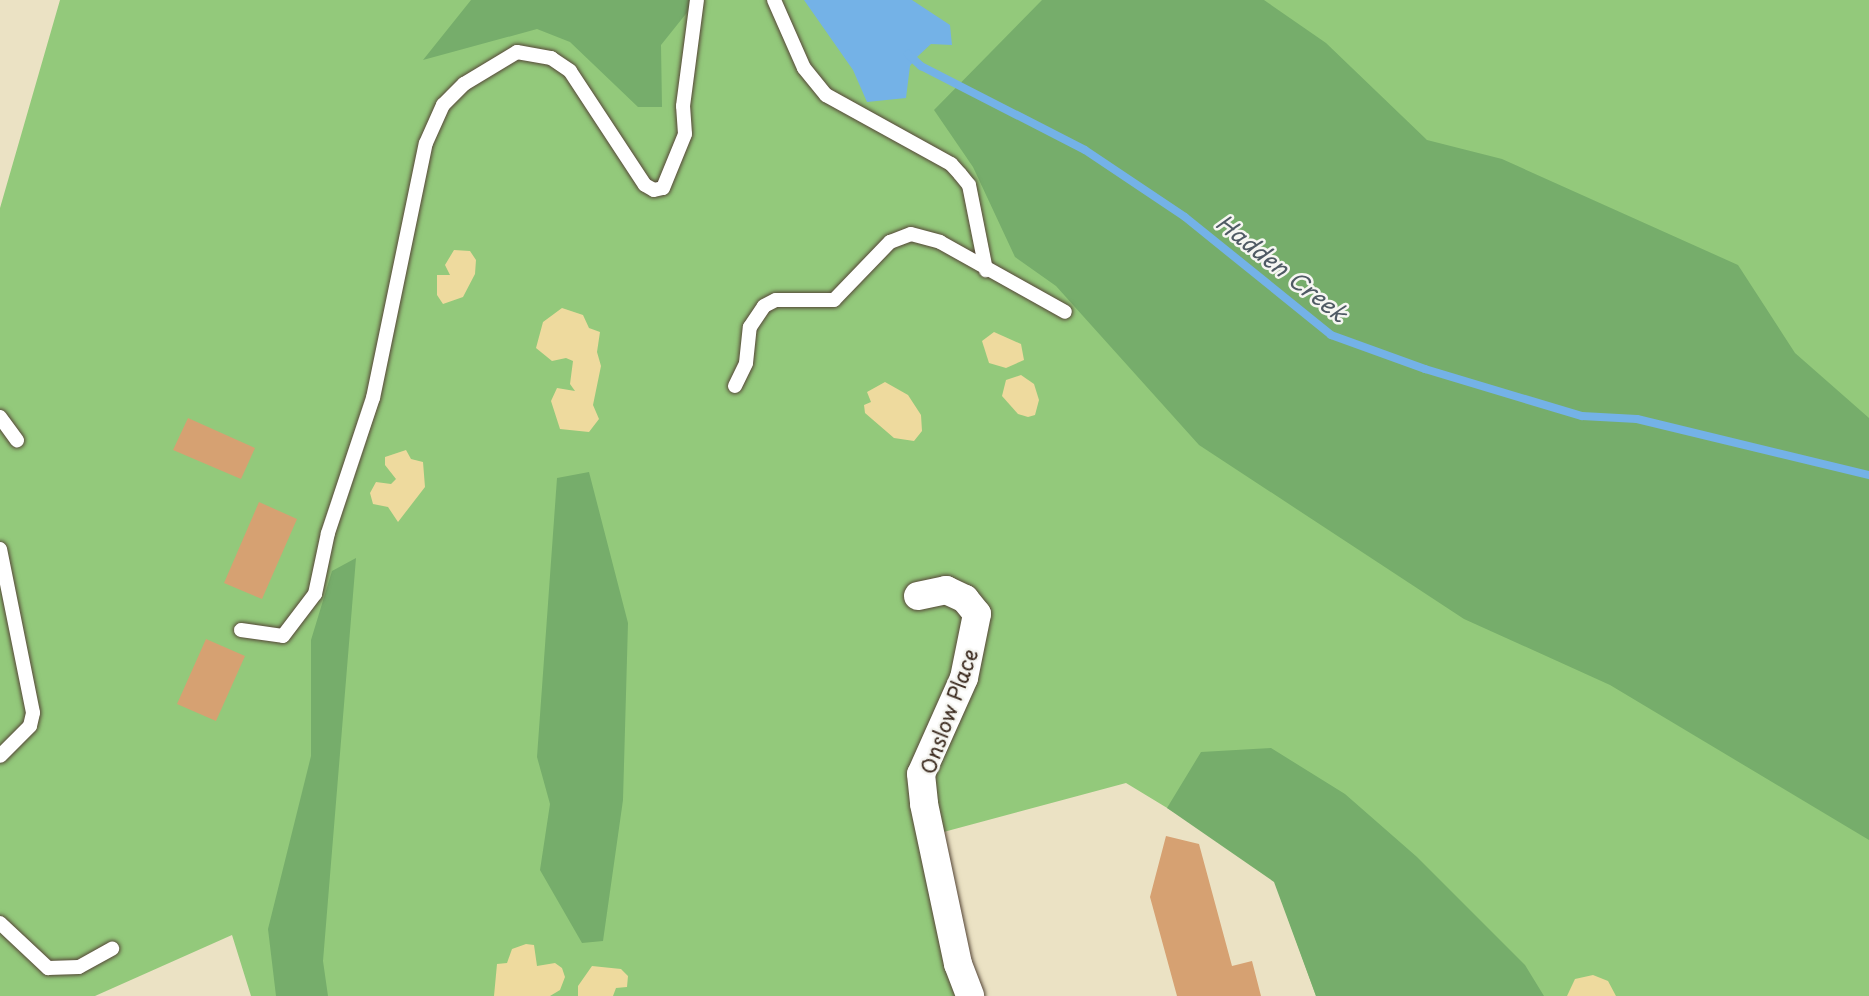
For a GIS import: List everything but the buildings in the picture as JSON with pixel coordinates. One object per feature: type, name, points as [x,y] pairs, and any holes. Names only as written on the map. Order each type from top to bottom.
[{"type":"street","name":"Onslow Place","points":[[918,596],[946,590],[965,599],[977,614],[964,678],[921,774],[924,804],[958,964],[970,996]]},
{"type":"lane","points":[[241,630],[283,636],[316,594],[327,533],[373,398],[426,143],[443,105],[464,84],[517,52],[551,58],[569,71],[645,185],[658,190],[672,173],[685,134],[683,106],[697,0]]},
{"type":"lane","points":[[774,0],[804,68],[826,94],[951,164],[960,174],[971,193],[986,270]]},
{"type":"lane","points":[[735,386],[747,363],[750,327],[764,306],[776,300],[834,300],[897,238],[920,234],[1065,312]]},
{"type":"lane","points":[[0,417],[17,440]]},
{"type":"lane","points":[[0,549],[33,713],[30,726],[0,756]]},
{"type":"lane","points":[[0,923],[48,968],[79,967],[112,949]]},
{"type":"green space","points":[[60,0],[1869,0],[1869,996],[1316,996],[1271,871],[1126,783],[925,837],[970,996],[251,996],[232,935],[95,996],[0,996],[0,208]]},
{"type":"green space","points":[[471,0],[697,0],[661,45],[662,107],[638,107],[570,42],[537,29],[423,60]]},
{"type":"green space","points":[[1042,0],[1264,0],[1326,43],[1427,140],[1502,159],[1738,265],[1795,353],[1869,418],[1869,840],[1610,685],[1464,619],[1199,445],[1056,286],[1015,257],[973,167],[934,110]]},
{"type":"green space","points":[[589,472],[628,623],[623,800],[603,941],[582,943],[540,870],[550,804],[537,757],[557,478]]},
{"type":"green space","points":[[356,558],[323,961],[328,996],[276,996],[268,929],[311,756],[311,640],[332,571]]},
{"type":"green space","points":[[1271,748],[1345,794],[1417,857],[1525,965],[1544,996],[1316,996],[1274,882],[1167,808],[1201,752]]},
{"type":"sand","points":[[454,250],[470,251],[476,260],[475,274],[463,297],[443,304],[437,295],[437,275],[450,275],[445,265]]},
{"type":"sand","points":[[562,308],[583,315],[589,328],[600,332],[597,352],[601,366],[593,405],[599,419],[589,432],[560,429],[551,401],[557,388],[575,391],[570,384],[573,361],[566,358],[552,361],[536,348],[543,322]]},
{"type":"sand","points":[[994,332],[1021,344],[1024,360],[1006,368],[989,363],[982,341]]},
{"type":"sand","points":[[1021,375],[1034,384],[1039,400],[1035,415],[1028,417],[1018,414],[1002,396],[1006,380]]},
{"type":"sand","points":[[885,382],[908,395],[921,415],[922,431],[914,441],[894,438],[865,413],[864,405],[871,402],[867,392]]},
{"type":"sand","points":[[406,450],[411,459],[423,462],[425,487],[398,522],[388,507],[373,504],[370,493],[376,482],[391,484],[396,479],[385,465],[385,457]]},
{"type":"sand","points":[[526,944],[534,945],[537,966],[555,963],[562,968],[565,977],[560,990],[550,996],[494,996],[497,964],[507,963],[512,949]]},
{"type":"sand","points":[[592,966],[621,969],[628,976],[627,987],[616,988],[613,996],[578,996],[578,986]]},
{"type":"sand","points":[[1593,975],[1608,981],[1616,996],[1567,996],[1575,979]]},
{"type":"water","points":[[804,0],[912,0],[950,25],[952,45],[931,44],[917,57],[910,66],[906,98],[867,102],[853,70]]},
{"type":"waterway","name":"Hadden Creek","points":[[908,54],[921,66],[1085,150],[1185,217],[1331,335],[1425,369],[1582,416],[1637,419],[1869,475]]}]
